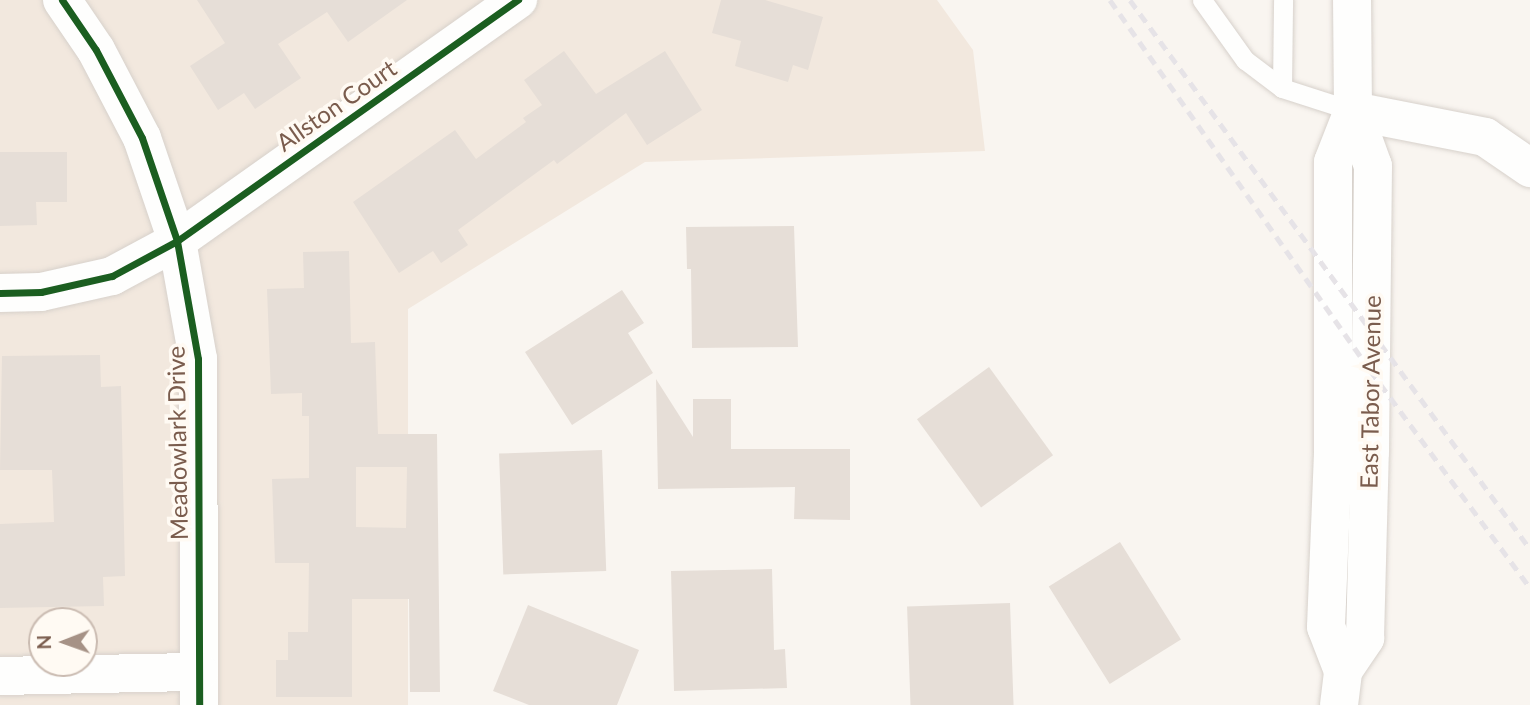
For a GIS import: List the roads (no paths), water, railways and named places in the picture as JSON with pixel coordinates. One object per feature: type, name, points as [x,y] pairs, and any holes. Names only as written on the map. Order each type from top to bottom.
[{"type":"street","name":"Meadowlark Drive","points":[[62,0],[96,50],[142,138],[177,241],[198,359],[199,688]]},
{"type":"street","name":"Allston Court","points":[[0,293],[41,292],[112,276],[177,241],[518,0]]},
{"type":"street","name":"East Tabor Avenue","points":[[1341,688],[1326,627],[1333,451],[1333,162],[1353,111],[1352,0]]},
{"type":"street","points":[[1353,111],[1485,137],[1530,168]]},
{"type":"street","points":[[0,676],[199,688]]},
{"type":"lane","points":[[1202,0],[1245,60],[1282,88],[1353,111]]},
{"type":"lane","points":[[1282,88],[1283,0]]},
{"type":"railway","points":[[1110,0],[1370,370],[1530,588]]},
{"type":"railway","points":[[1130,0],[1530,549]]}]
